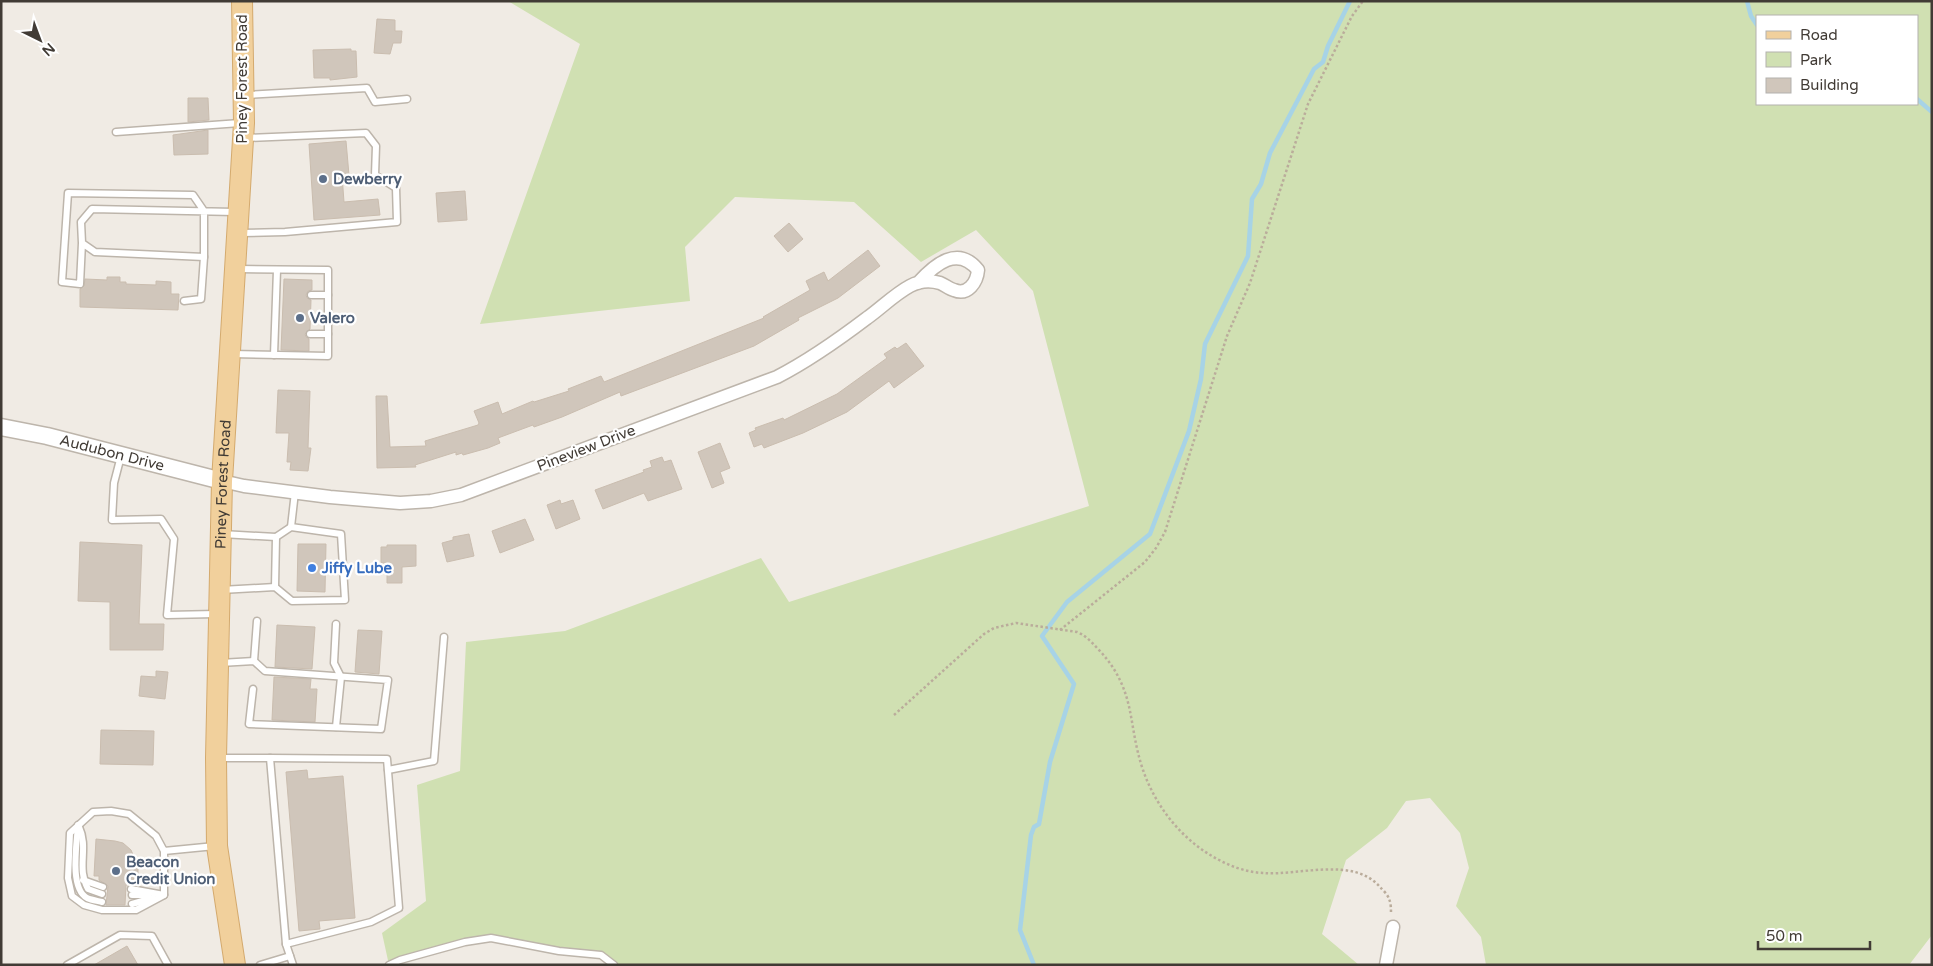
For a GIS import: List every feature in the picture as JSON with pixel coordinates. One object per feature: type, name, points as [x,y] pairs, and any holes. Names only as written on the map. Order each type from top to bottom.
[{"type":"main road","name":"Piney Forest Road","points":[[231,964],[217,846],[216,758],[222,481],[244,130],[242,1]]},
{"type":"street","name":"Pineview Drive","points":[[222,481],[244,486],[400,503],[461,495],[777,376],[806,362],[833,344],[909,286],[918,283]]},
{"type":"street","name":"Audubon Drive","points":[[1,427],[47,436],[222,481]]},
{"type":"street","points":[[1386,965],[1393,927]]},
{"type":"lane","points":[[244,95],[366,88],[375,102],[407,99]]},
{"type":"lane","points":[[116,132],[244,130],[366,133],[376,146],[375,175],[396,188],[396,222],[285,232],[238,233]]},
{"type":"lane","points":[[184,301],[201,299],[204,256],[204,211],[193,196],[68,193],[62,282],[80,284],[81,222],[92,209],[204,211],[239,212]]},
{"type":"lane","points":[[82,243],[95,252],[204,256]]},
{"type":"lane","points":[[231,354],[328,356],[328,270],[236,269]]},
{"type":"lane","points":[[274,354],[278,334],[277,270]]},
{"type":"lane","points":[[312,295],[328,295]]},
{"type":"lane","points":[[276,296],[283,296]]},
{"type":"lane","points":[[310,334],[328,334]]},
{"type":"lane","points":[[122,456],[114,484],[112,520],[161,519],[174,539],[167,615],[220,614]]},
{"type":"lane","points":[[291,527],[295,492]]},
{"type":"lane","points":[[220,590],[275,587],[292,601],[345,600],[342,534],[291,527],[276,537],[221,533]]},
{"type":"lane","points":[[275,587],[276,537]]},
{"type":"lane","points":[[254,661],[257,621]]},
{"type":"lane","points":[[336,624],[334,663],[341,677],[336,728]]},
{"type":"lane","points":[[388,770],[434,761],[444,637]]},
{"type":"lane","points":[[219,663],[254,661],[265,671],[388,680],[381,729],[249,724],[253,689]]},
{"type":"lane","points":[[216,758],[388,759],[399,908],[371,922],[286,944]]},
{"type":"lane","points":[[270,758],[286,944],[293,965]]},
{"type":"lane","points":[[111,811],[129,814],[156,836],[164,851],[164,894],[136,910],[102,910],[84,905],[72,896],[68,878],[70,833],[93,812],[111,811]]},
{"type":"lane","points":[[78,825],[83,835],[82,880],[88,889],[102,890]]},
{"type":"lane","points":[[78,825],[75,880],[79,890],[86,898],[102,902]]},
{"type":"lane","points":[[164,851],[217,846]]},
{"type":"lane","points":[[131,892],[164,894]]},
{"type":"lane","points":[[132,904],[164,894]]},
{"type":"lane","points":[[67,965],[120,935],[152,936],[168,965]]},
{"type":"lane","points":[[390,965],[400,960],[465,942],[490,938],[559,951],[601,954],[614,965]]},
{"type":"lane","points":[[260,965],[290,956]]},
{"type":"path","points":[[1060,630],[1145,562],[1165,532],[1226,336],[1250,283],[1308,104],[1352,16],[1363,1]]},
{"type":"path","points":[[894,715],[984,634],[994,628],[1016,623],[1077,632],[1086,636],[1116,671],[1130,704],[1136,743],[1143,771],[1154,796],[1184,835],[1224,863],[1240,869],[1277,874],[1325,869],[1352,871],[1366,876],[1378,884],[1389,898],[1393,927]]},
{"type":"green space","points":[[508,1],[1932,1],[1932,935],[1909,965],[1486,965],[1481,937],[1456,906],[1469,868],[1460,833],[1430,798],[1406,801],[1387,828],[1346,860],[1322,934],[1359,965],[614,965],[601,955],[491,938],[389,965],[382,933],[426,901],[417,785],[460,771],[466,642],[565,631],[761,558],[789,602],[1089,506],[1033,291],[976,230],[921,262],[854,202],[735,197],[685,247],[690,301],[480,324],[580,44]]},
{"type":"building","points":[[377,19],[395,20],[395,31],[402,31],[401,43],[393,43],[390,54],[374,53]]},
{"type":"building","points":[[351,49],[351,51],[356,51],[357,77],[330,80],[330,78],[314,78],[313,50]]},
{"type":"building","points":[[188,98],[208,98],[209,120],[188,122]]},
{"type":"building","points":[[208,130],[208,154],[174,155],[173,135]]},
{"type":"building","name":"Dewberry","points":[[346,141],[349,175],[342,175],[344,202],[378,199],[380,215],[314,220],[309,144]]},
{"type":"building","points":[[465,191],[467,220],[438,222],[436,193]]},
{"type":"building","points":[[789,223],[803,239],[788,252],[774,236]]},
{"type":"building","points":[[868,250],[880,266],[838,298],[798,318],[799,320],[754,346],[621,396],[620,392],[562,417],[498,438],[500,443],[488,448],[463,455],[462,453],[456,455],[456,452],[415,465],[416,467],[377,468],[376,396],[387,396],[390,447],[426,446],[425,441],[478,425],[479,423],[474,411],[498,402],[502,414],[533,401],[569,391],[568,389],[601,376],[604,382],[764,318],[810,290],[806,281],[824,272],[828,281]]},
{"type":"building","points":[[107,277],[120,277],[120,282],[126,282],[126,284],[156,285],[156,281],[171,282],[171,294],[179,294],[178,310],[80,307],[80,289],[84,286],[85,279],[107,280]]},
{"type":"building","points":[[284,279],[312,280],[312,290],[308,291],[306,295],[311,300],[310,329],[305,334],[309,339],[309,351],[281,350]]},
{"type":"building","points":[[906,343],[924,366],[894,388],[889,381],[847,412],[803,433],[764,448],[762,444],[754,447],[749,433],[756,430],[755,428],[783,418],[784,420],[837,394],[887,358],[884,354]]},
{"type":"building","points":[[278,390],[310,391],[308,448],[311,448],[308,471],[290,470],[291,462],[287,462],[289,433],[276,433]]},
{"type":"building","points":[[720,443],[730,468],[720,472],[724,483],[712,488],[698,452]]},
{"type":"building","points":[[662,457],[664,462],[671,460],[682,489],[648,501],[644,493],[603,509],[595,490],[644,472],[643,470],[652,467],[650,461]]},
{"type":"building","points":[[560,500],[561,504],[573,500],[580,519],[556,529],[547,505]]},
{"type":"building","points":[[525,519],[534,540],[500,553],[492,531]]},
{"type":"building","points":[[469,534],[474,556],[447,562],[442,543],[453,540],[453,537]]},
{"type":"building","points":[[80,542],[142,545],[139,624],[164,624],[163,650],[110,650],[110,602],[78,601]]},
{"type":"building","name":"Jiffy Lube","points":[[298,544],[326,544],[325,592],[297,591]]},
{"type":"building","points":[[387,545],[416,545],[416,566],[402,567],[402,583],[387,583],[387,563],[381,563],[381,547],[387,547]]},
{"type":"building","points":[[277,625],[315,627],[312,669],[275,667]]},
{"type":"building","points":[[358,630],[382,631],[379,674],[355,672]]},
{"type":"building","points":[[156,671],[168,672],[165,699],[139,696],[141,676],[156,677]]},
{"type":"building","points":[[274,677],[311,679],[310,689],[317,689],[315,722],[272,720]]},
{"type":"building","points":[[101,730],[154,731],[153,765],[100,764]]},
{"type":"building","points":[[307,770],[308,779],[343,776],[355,918],[319,921],[320,929],[299,931],[286,772]]},
{"type":"building","name":"Beacon Credit Union","points":[[96,839],[123,843],[131,850],[138,866],[138,875],[134,875],[133,884],[126,885],[125,905],[106,905],[108,886],[99,880],[99,876],[94,876]]},
{"type":"building","points":[[127,946],[138,965],[94,965]]},
{"type":"waterway","points":[[1034,965],[1020,930],[1031,835],[1034,827],[1039,824],[1050,762],[1074,684],[1042,636],[1067,602],[1150,534],[1189,431],[1201,379],[1205,344],[1248,256],[1252,199],[1261,184],[1270,153],[1314,69],[1323,62],[1328,46],[1350,1]]},
{"type":"waterway","points":[[1747,1],[1751,16],[1756,24]]},
{"type":"waterway","points":[[1918,100],[1932,112]]},
{"type":"place","name":"Dewberry","points":[[323,179]]},
{"type":"place","name":"Valero","points":[[300,318]]},
{"type":"place","name":"Jiffy Lube","points":[[312,568]]},
{"type":"place","name":"Beacon Credit Union","points":[[116,871]]}]
